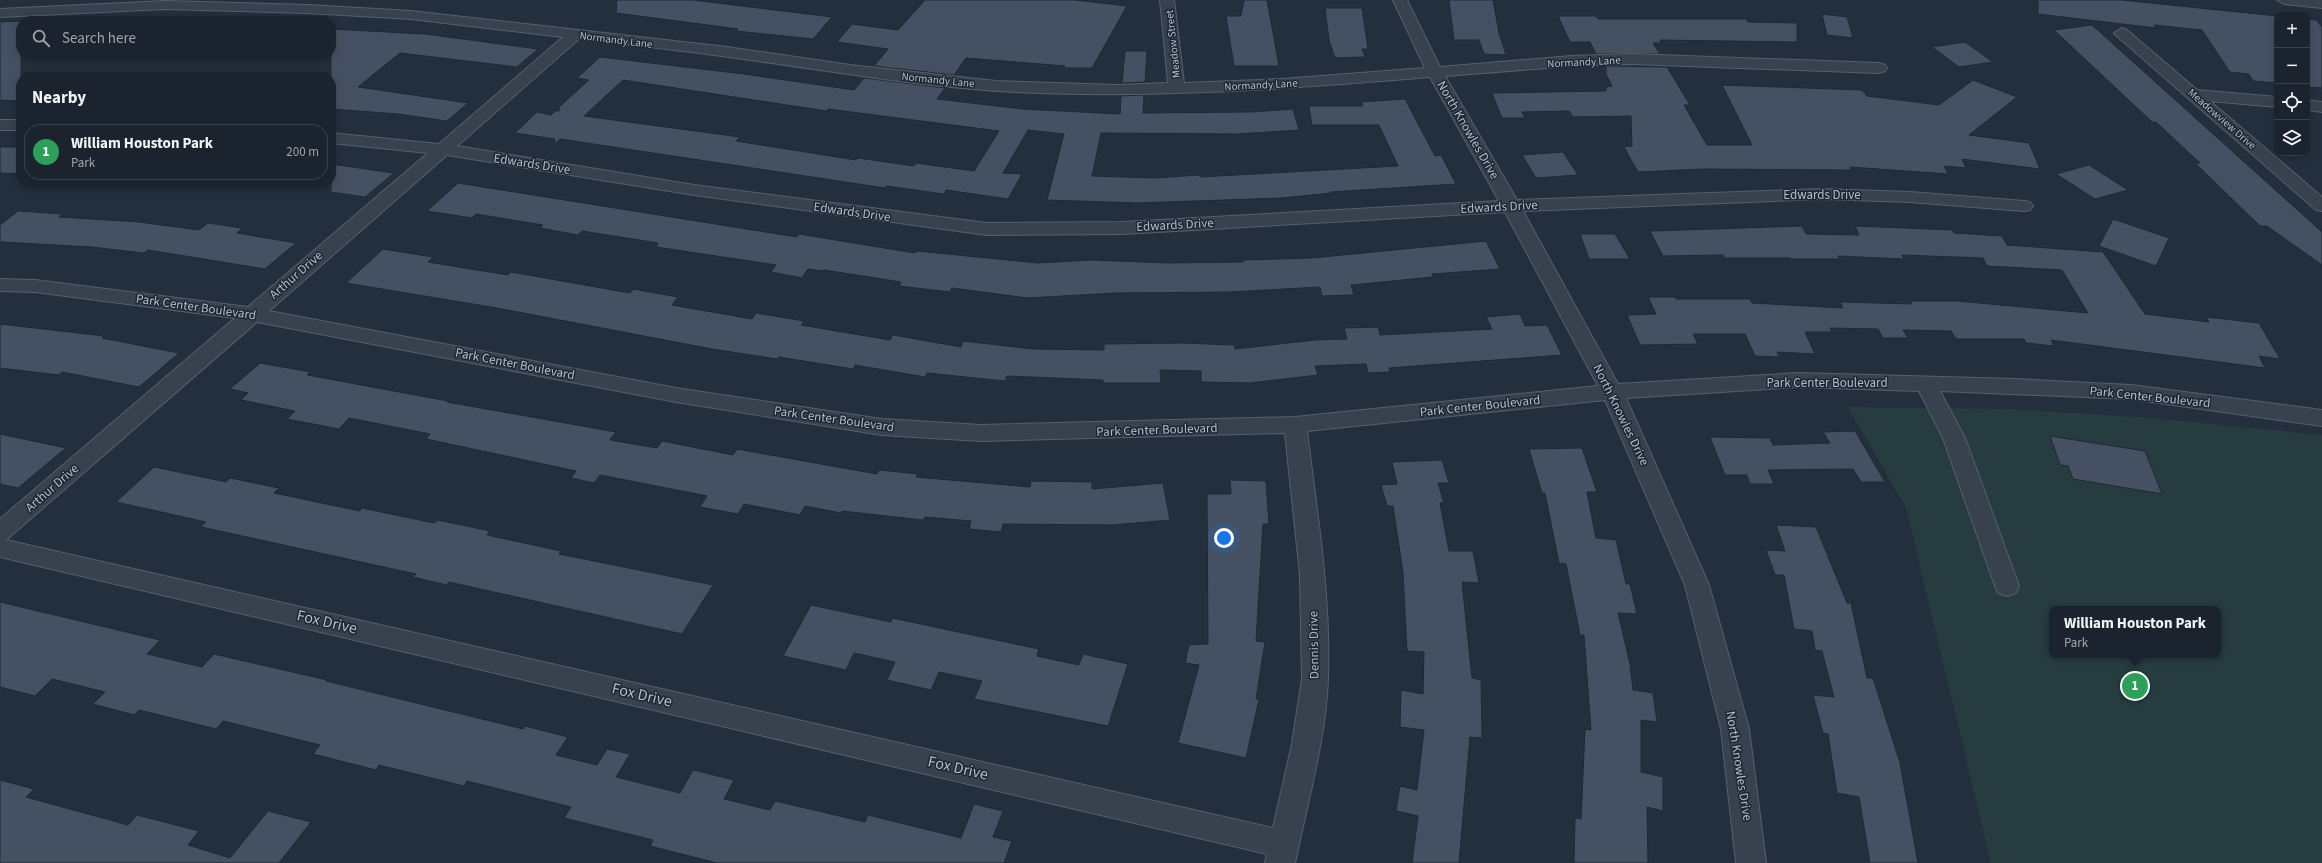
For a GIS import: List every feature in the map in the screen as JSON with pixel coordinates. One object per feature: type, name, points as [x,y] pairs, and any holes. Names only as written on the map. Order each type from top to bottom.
[{"type":"street","name":"Meadow Street","points":[[1167,0],[1177,89]]},
{"type":"street","name":"North Knowles Drive","points":[[1400,0],[1435,72],[1511,206],[1612,392],[1697,585],[1735,729],[1751,863]]},
{"type":"street","points":[[2284,0],[2322,4]]},
{"type":"street","name":"Normandy Lane","points":[[0,13],[168,3],[411,15],[727,52],[850,70],[996,86],[1116,90],[1177,89],[1282,84],[1572,61],[1631,59],[1878,68]]},
{"type":"street","name":"Meadowview Drive","points":[[2122,33],[2322,206]]},
{"type":"street","name":"Arthur Drive","points":[[0,533],[251,314],[575,35]]},
{"type":"street","points":[[2192,94],[2274,102]]},
{"type":"street","points":[[2310,105],[2322,107]]},
{"type":"street","points":[[0,125],[16,125]]},
{"type":"street","name":"Edwards Drive","points":[[336,138],[442,149],[694,190],[986,229],[1123,228],[1511,206],[1822,194],[1910,196],[2024,206]]},
{"type":"street","name":"Park Center Boulevard","points":[[0,285],[35,286],[251,314],[676,395],[882,427],[981,433],[1294,425],[1612,392],[1799,380],[2131,392],[2322,418]]},
{"type":"street","points":[[1926,384],[1954,438],[2007,586]]},
{"type":"street","name":"Dennis Drive","points":[[1282,853],[1306,744],[1315,679],[1312,575],[1294,425]]},
{"type":"street","name":"Fox Drive","points":[[0,548],[106,571],[1282,853]]},
{"type":"green space","points":[[1848,407],[2006,409],[2151,418],[2322,435],[2322,863],[1991,863],[1906,508]]},
{"type":"building","points":[[617,0],[693,0],[832,17],[813,39],[736,31],[738,29],[616,13]]},
{"type":"building","points":[[925,0],[1075,0],[1127,6],[1092,68],[1064,68],[1065,66],[966,58],[954,75],[874,66],[888,49],[837,42],[852,24],[898,30]]},
{"type":"building","points":[[1244,0],[1267,0],[1279,66],[1234,66],[1226,16],[1241,16]]},
{"type":"building","points":[[1449,0],[1493,0],[1499,33],[1506,55],[1484,54],[1479,40],[1454,40]]},
{"type":"building","points":[[2038,0],[2122,0],[2274,16],[2274,83],[2253,81],[2249,74],[2230,72],[2202,30],[2154,25],[2156,28],[2038,14]]},
{"type":"building","points":[[1325,8],[1362,8],[1368,49],[1362,49],[1365,57],[1335,58],[1329,40]]},
{"type":"building","points":[[1822,14],[1847,17],[1853,38],[1827,35]]},
{"type":"building","points":[[1558,16],[1596,16],[1598,19],[1746,19],[1748,22],[1797,23],[1797,42],[1660,40],[1661,43],[1653,43],[1660,54],[1596,54],[1590,42],[1570,42]]},
{"type":"building","points":[[2310,19],[2316,20],[2322,27],[2322,88],[2310,87]]},
{"type":"building","points":[[16,21],[16,60],[21,60],[21,72],[16,72],[16,101],[0,100],[0,22]]},
{"type":"building","points":[[2092,25],[2322,232],[2322,265],[2267,226],[2260,226],[2195,163],[2200,163],[2156,122],[2152,122],[2054,30]]},
{"type":"building","points":[[336,29],[425,34],[538,49],[517,67],[400,53],[358,87],[468,103],[447,121],[398,114],[336,109],[336,72],[331,72],[331,60],[336,60]]},
{"type":"building","points":[[1965,42],[1993,62],[1959,67],[1932,47]]},
{"type":"building","points":[[1125,51],[1147,51],[1145,82],[1122,83]]},
{"type":"building","points":[[600,57],[744,74],[854,90],[864,78],[945,88],[937,99],[1022,109],[1120,114],[1121,96],[1144,95],[1143,113],[1251,112],[1293,109],[1299,130],[1238,134],[1101,133],[1092,176],[1154,178],[1200,175],[1200,177],[1398,166],[1379,125],[1312,125],[1309,106],[1363,106],[1361,102],[1405,99],[1435,156],[1441,155],[1456,184],[1330,192],[1331,193],[1282,198],[1138,203],[1047,200],[1064,134],[1028,130],[1003,173],[1022,174],[1008,199],[946,190],[944,194],[886,186],[885,188],[560,139],[554,145],[555,139],[515,133],[537,112],[551,115],[555,111],[559,111],[559,107],[589,80],[577,78]],"holes":[[[623,80],[826,111],[828,109],[999,131],[974,171],[916,163],[914,166],[858,158],[856,160],[736,141],[740,137],[584,116]]]},
{"type":"building","points":[[1606,66],[1667,67],[1690,105],[1684,105],[1707,145],[1752,145],[1722,85],[1862,90],[1867,96],[1939,105],[1973,80],[2017,97],[1969,135],[2029,143],[2040,169],[1962,159],[1966,168],[1944,166],[1948,174],[1850,167],[1851,170],[1703,169],[1638,172],[1624,147],[1632,146],[1631,116],[1573,117],[1569,111],[1522,112],[1525,118],[1502,118],[1492,93],[1606,91],[1606,87],[1612,86],[1606,74]]},
{"type":"building","points":[[0,147],[16,147],[16,174],[0,173]]},
{"type":"building","points":[[1563,152],[1578,175],[1536,178],[1522,155]]},
{"type":"building","points":[[336,165],[394,173],[365,197],[331,192],[331,188],[336,188]]},
{"type":"building","points":[[2089,165],[2128,190],[2095,199],[2056,174]]},
{"type":"building","points":[[458,183],[797,237],[799,234],[915,253],[917,251],[1038,263],[1091,260],[1168,263],[1243,262],[1243,260],[1312,258],[1486,241],[1500,269],[1432,274],[1433,277],[1351,285],[1354,295],[1322,296],[1320,287],[1230,292],[1115,293],[1027,298],[952,288],[950,292],[899,286],[901,282],[824,270],[808,269],[802,278],[771,272],[776,265],[656,247],[658,243],[582,231],[578,235],[540,228],[543,225],[476,214],[472,218],[427,211]]},
{"type":"building","points":[[18,211],[62,214],[59,217],[139,222],[199,230],[208,223],[242,228],[237,233],[296,243],[265,269],[148,250],[144,253],[91,247],[0,242],[0,225]]},
{"type":"building","points":[[2113,219],[2169,238],[2156,266],[2099,246]]},
{"type":"building","points":[[1802,226],[1806,234],[1859,235],[1855,226],[1953,230],[1954,233],[2002,236],[2007,245],[2103,252],[2145,314],[2209,322],[2206,317],[2259,323],[2280,359],[2259,356],[2265,368],[2051,340],[2054,346],[2026,343],[2024,339],[1956,339],[1951,331],[1903,330],[1908,338],[1883,338],[1878,329],[1830,328],[1832,332],[1805,332],[1815,354],[1777,352],[1779,357],[1755,356],[1745,334],[1693,334],[1698,344],[1640,345],[1627,315],[1656,314],[1648,297],[1675,297],[1676,299],[1750,299],[1752,303],[1843,308],[1840,302],[1912,304],[1910,301],[1957,301],[2088,313],[2062,270],[1987,266],[1983,258],[1902,255],[1904,259],[1838,256],[1840,259],[1725,258],[1723,255],[1663,256],[1650,231]]},
{"type":"building","points":[[1580,234],[1615,234],[1630,259],[1589,259]]},
{"type":"building","points":[[383,249],[433,257],[428,262],[508,275],[511,272],[630,293],[633,289],[678,297],[672,305],[752,319],[756,313],[804,321],[801,325],[890,340],[893,335],[961,347],[963,341],[1033,349],[1104,350],[1104,344],[1181,343],[1234,345],[1235,349],[1315,340],[1347,339],[1344,328],[1378,327],[1380,335],[1492,329],[1486,317],[1520,314],[1525,326],[1547,325],[1562,355],[1389,368],[1390,372],[1368,373],[1366,364],[1315,366],[1318,375],[1250,383],[1201,382],[1201,371],[1160,370],[1161,383],[1103,383],[1103,380],[1007,376],[1005,381],[927,373],[925,377],[855,365],[853,369],[779,357],[777,359],[712,349],[497,308],[346,283]]},
{"type":"building","points":[[0,324],[104,336],[102,338],[179,353],[139,387],[62,372],[59,375],[0,368]]},
{"type":"building","points":[[260,363],[310,372],[307,375],[616,432],[610,440],[657,448],[662,441],[733,455],[737,449],[877,474],[879,470],[918,474],[916,477],[1030,487],[1031,481],[1092,482],[1092,489],[1163,483],[1170,520],[1112,525],[1003,524],[1001,532],[969,529],[971,521],[925,517],[923,520],[842,511],[841,513],[805,506],[800,515],[744,504],[738,514],[700,507],[707,496],[600,475],[594,483],[571,478],[576,471],[426,439],[430,434],[349,418],[339,429],[287,419],[295,411],[241,400],[248,393],[230,389]]},
{"type":"building","points":[[1855,431],[1885,482],[1861,482],[1853,469],[1768,470],[1774,484],[1750,484],[1747,475],[1725,475],[1710,437],[1770,438],[1773,445],[1830,443],[1823,432]]},
{"type":"building","points":[[0,434],[66,448],[18,488],[0,484]]},
{"type":"building","points":[[2050,436],[2145,451],[2162,494],[2073,479],[2068,466],[2060,465]]},
{"type":"building","points":[[1582,448],[1597,492],[1587,492],[1596,538],[1616,540],[1626,584],[1630,584],[1637,614],[1618,613],[1630,664],[1633,690],[1653,693],[1657,722],[1641,720],[1641,772],[1663,777],[1663,811],[1647,807],[1648,863],[1574,863],[1575,818],[1581,819],[1585,729],[1591,730],[1584,635],[1580,635],[1566,564],[1559,563],[1545,493],[1542,493],[1529,449]]},
{"type":"building","points":[[1442,460],[1449,483],[1438,483],[1444,503],[1440,503],[1449,551],[1473,551],[1479,583],[1462,582],[1472,678],[1481,680],[1482,738],[1470,737],[1459,863],[1412,863],[1418,816],[1396,811],[1400,786],[1417,790],[1424,730],[1400,727],[1401,690],[1423,694],[1424,652],[1407,651],[1403,573],[1393,506],[1387,506],[1381,485],[1397,484],[1392,462]]},
{"type":"building","points":[[154,467],[226,482],[230,478],[279,488],[274,493],[360,511],[362,508],[434,523],[438,520],[490,531],[487,535],[561,551],[559,554],[713,585],[682,634],[449,582],[447,585],[413,577],[416,574],[201,527],[206,522],[116,502]]},
{"type":"building","points":[[1230,480],[1266,481],[1269,524],[1263,524],[1256,641],[1265,642],[1256,699],[1259,699],[1246,758],[1178,743],[1199,665],[1185,663],[1189,645],[1208,644],[1207,494],[1231,494]]},
{"type":"building","points":[[1776,525],[1816,527],[1847,603],[1851,603],[1867,678],[1873,678],[1900,763],[1918,863],[1870,863],[1859,797],[1837,793],[1828,734],[1823,733],[1813,695],[1834,697],[1822,651],[1815,650],[1812,631],[1794,629],[1784,575],[1775,575],[1766,550],[1785,551]]},
{"type":"building","points":[[0,602],[160,640],[147,654],[202,667],[214,654],[327,680],[326,681],[523,729],[525,726],[568,737],[556,755],[597,765],[607,749],[630,754],[616,777],[680,793],[693,770],[734,780],[724,799],[770,810],[775,801],[865,822],[868,815],[961,838],[974,804],[1003,811],[993,837],[1012,841],[1004,863],[717,863],[650,846],[653,840],[564,818],[571,807],[467,781],[464,786],[379,765],[376,770],[313,754],[320,745],[223,721],[216,729],[139,710],[134,715],[93,704],[105,692],[52,679],[35,696],[0,687]]},
{"type":"building","points":[[811,605],[891,622],[892,618],[1039,649],[1037,656],[1079,665],[1083,654],[1128,664],[1108,726],[974,699],[982,681],[939,672],[931,690],[887,680],[895,662],[854,653],[846,670],[783,656]]},
{"type":"building","points":[[0,780],[34,789],[26,797],[128,825],[137,815],[199,831],[188,845],[230,858],[268,811],[311,822],[279,863],[0,863]]},
{"type":"place","name":"William Houston Park","points":[[2135,686]]}]
